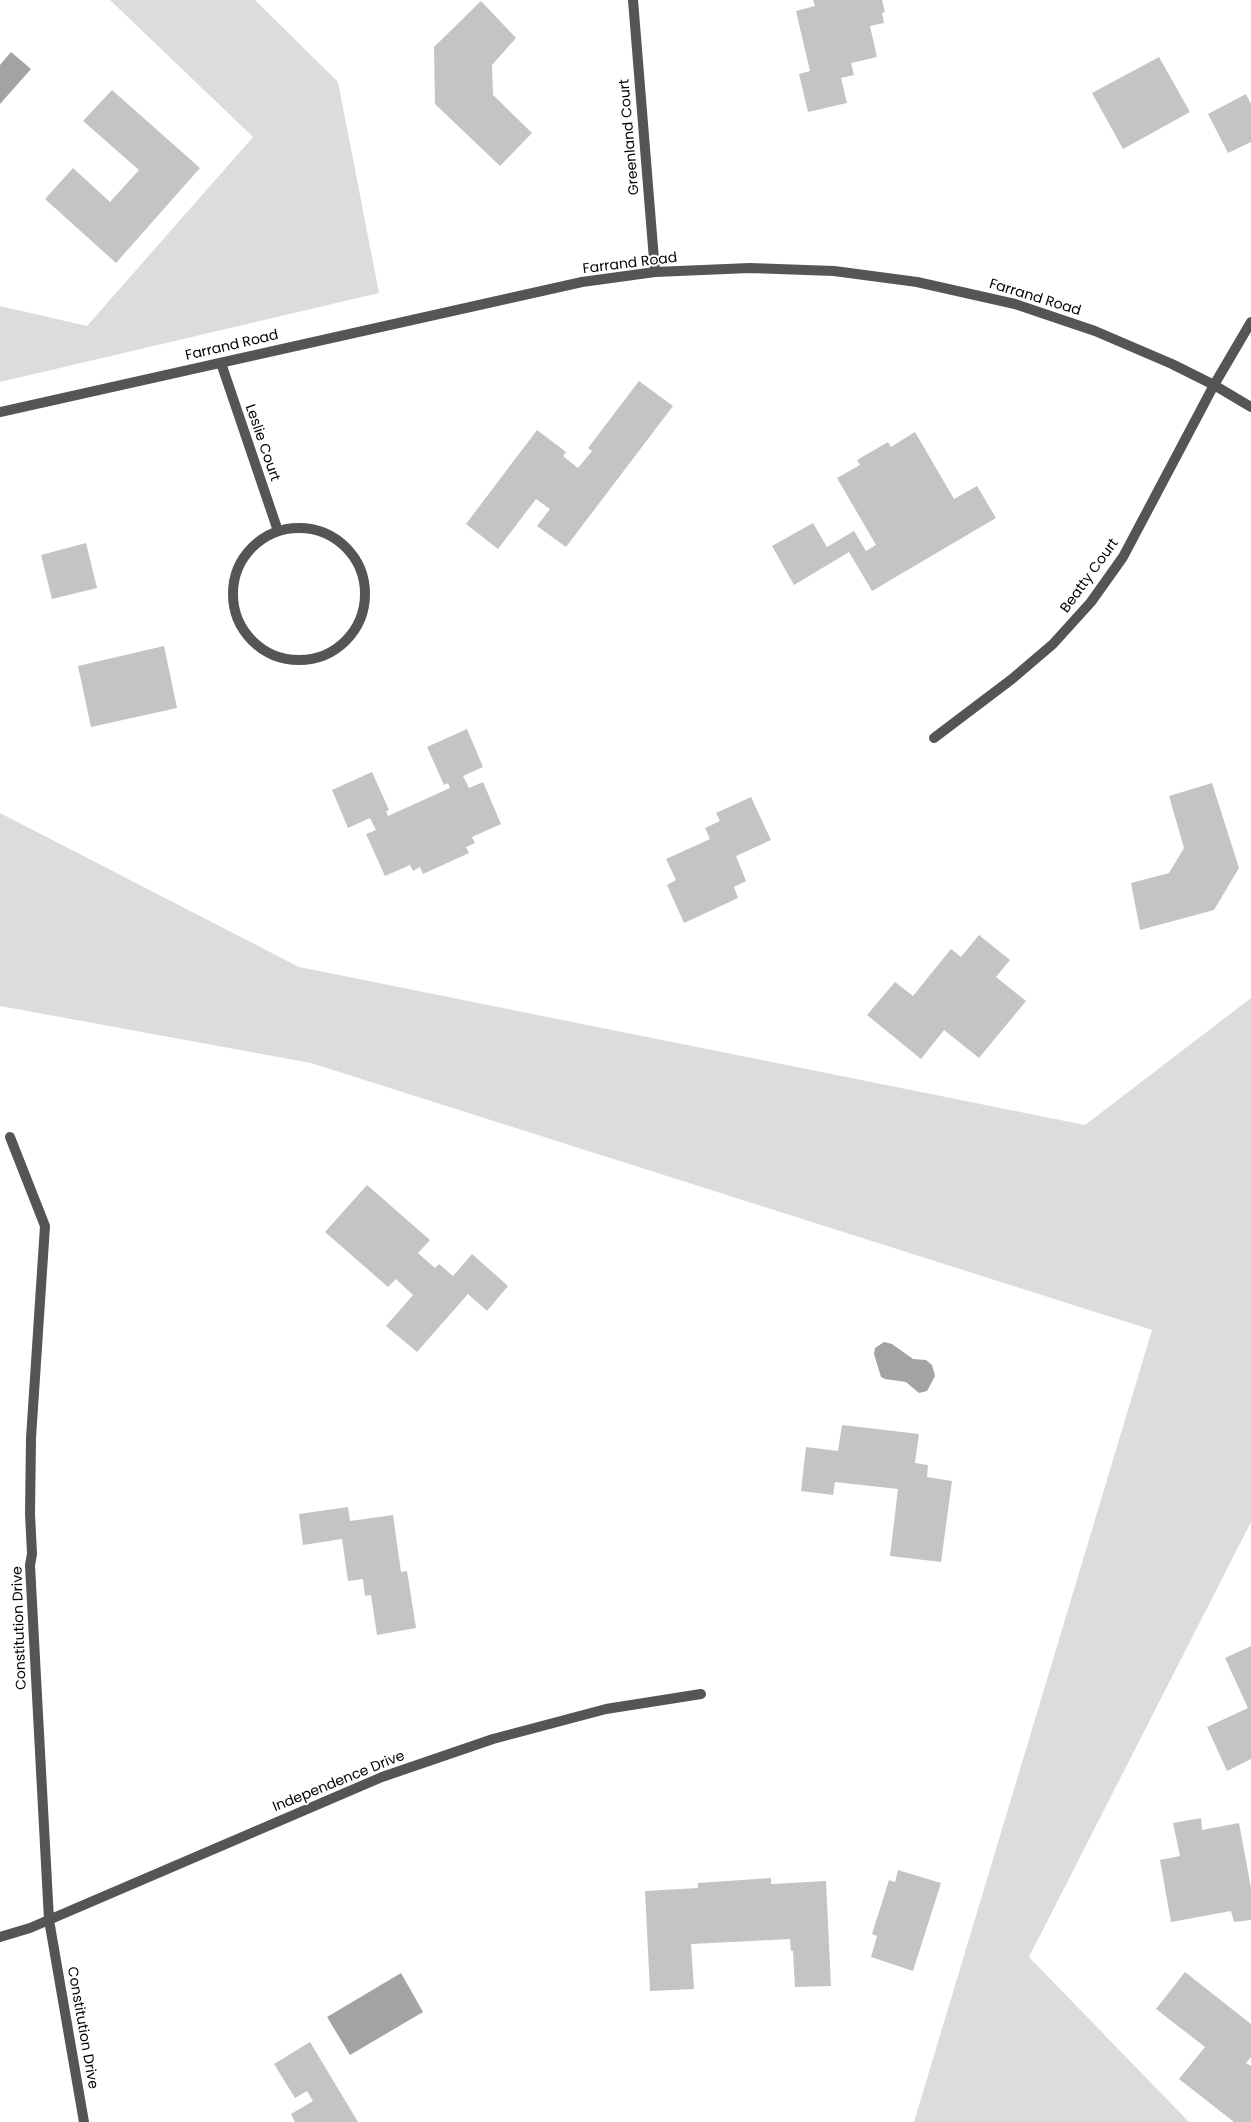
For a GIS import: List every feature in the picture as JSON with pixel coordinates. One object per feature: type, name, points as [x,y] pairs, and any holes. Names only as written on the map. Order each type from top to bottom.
[{"type":"street","name":"Greenland Court","points":[[633,0],[655,272]]},
{"type":"street","name":"Farrand Road","points":[[0,412],[582,282],[655,272],[750,268],[834,271],[916,282],[1015,304],[1095,330],[1172,364],[1214,385],[1251,407]]},
{"type":"street","name":"Beatty Court","points":[[934,738],[1012,680],[1053,644],[1091,602],[1123,557],[1214,385],[1251,322]]},
{"type":"street","name":"Leslie Court","points":[[220,363],[278,531]]},
{"type":"street","points":[[300,528],[322,531],[342,543],[356,560],[364,581],[365,604],[358,625],[344,643],[326,655],[304,660],[282,659],[263,650],[247,636],[236,618],[232,597],[235,575],[244,556],[259,541],[278,531],[300,528]]},
{"type":"street","name":"Constitution Drive","points":[[10,1137],[45,1226],[31,1438],[30,1514],[32,1554],[30,1565],[49,1920],[84,2122]]},
{"type":"street","name":"Independence Drive","points":[[0,1937],[30,1928],[382,1777],[493,1739],[606,1708],[702,1694]]},
{"type":"shaded area","points":[[110,0],[255,0],[338,82],[379,293],[0,382],[0,306],[87,326],[253,137]]},
{"type":"shaded area","points":[[11,52],[31,69],[0,104],[0,65]]},
{"type":"shaded area","points":[[0,813],[299,967],[1085,1125],[1251,998],[1251,1522],[1029,1957],[1189,2122],[914,2122],[1152,1330],[311,1063],[0,1006]]},
{"type":"shaded area","points":[[884,1342],[892,1344],[913,1359],[926,1360],[932,1365],[935,1376],[927,1391],[919,1393],[906,1382],[881,1377],[874,1354],[875,1348]]},
{"type":"shaded area","points":[[401,1973],[423,2012],[350,2055],[327,2017]]},
{"type":"building","points":[[813,0],[882,0],[885,12],[882,13],[884,23],[870,26],[877,57],[851,63],[854,75],[841,78],[847,103],[808,112],[799,74],[810,71],[796,11],[815,6]]},
{"type":"building","points":[[481,1],[516,38],[492,65],[493,95],[532,133],[500,166],[435,104],[434,47]]},
{"type":"building","points":[[1159,57],[1190,112],[1123,149],[1092,93]]},
{"type":"building","points":[[112,90],[200,168],[116,263],[45,199],[73,168],[110,202],[139,170],[83,121]]},
{"type":"building","points":[[1246,94],[1251,104],[1251,142],[1228,153],[1208,114]]},
{"type":"building","points":[[639,381],[673,406],[566,547],[537,526],[550,509],[536,499],[498,549],[466,524],[537,430],[566,452],[563,456],[578,468],[592,451],[588,448]]},
{"type":"building","points":[[915,432],[954,499],[977,486],[996,518],[872,591],[849,552],[794,585],[772,546],[813,523],[827,547],[854,531],[866,551],[876,545],[837,478],[860,465],[857,460],[888,442],[891,447]]},
{"type":"building","points":[[86,543],[97,588],[52,599],[41,555]]},
{"type":"building","points":[[164,646],[177,708],[91,727],[78,666]]},
{"type":"building","points":[[467,729],[483,767],[463,776],[469,788],[483,782],[501,824],[472,837],[475,843],[466,847],[469,853],[423,874],[420,867],[413,871],[410,865],[385,876],[366,834],[376,830],[370,818],[348,828],[332,790],[372,772],[389,810],[386,811],[388,816],[450,788],[448,783],[444,785],[427,747]]},
{"type":"building","points":[[1212,783],[1239,868],[1214,910],[1140,930],[1131,883],[1169,873],[1184,848],[1169,796]]},
{"type":"building","points":[[751,797],[771,840],[736,856],[746,881],[734,887],[738,898],[684,923],[667,885],[676,880],[666,859],[710,839],[705,828],[720,821],[716,813]]},
{"type":"building","points":[[979,935],[1010,960],[996,977],[1026,1001],[979,1058],[944,1030],[921,1059],[867,1015],[895,982],[913,996],[951,949],[961,957]]},
{"type":"building","points":[[367,1185],[430,1240],[418,1253],[435,1268],[439,1264],[453,1276],[472,1254],[508,1286],[487,1311],[468,1294],[417,1352],[386,1326],[413,1295],[396,1279],[388,1287],[325,1232]]},
{"type":"building","points":[[842,1425],[919,1434],[915,1463],[928,1465],[927,1477],[952,1481],[941,1562],[890,1556],[898,1489],[835,1482],[833,1495],[801,1491],[806,1447],[838,1451]]},
{"type":"building","points":[[348,1507],[350,1521],[393,1515],[401,1572],[407,1571],[416,1628],[377,1635],[371,1595],[365,1596],[363,1579],[348,1581],[342,1539],[303,1545],[299,1514]]},
{"type":"building","points":[[1251,1646],[1251,1759],[1227,1771],[1207,1727],[1248,1708],[1225,1658]]},
{"type":"building","points":[[1201,1818],[1202,1830],[1239,1823],[1251,1888],[1251,1920],[1234,1922],[1231,1911],[1171,1922],[1160,1860],[1180,1856],[1173,1823]]},
{"type":"building","points":[[898,1870],[941,1883],[913,1971],[871,1957],[877,1936],[872,1934],[889,1880],[895,1882]]},
{"type":"building","points":[[771,1878],[771,1884],[826,1881],[831,1986],[795,1987],[793,1951],[791,1951],[790,1939],[691,1944],[694,1989],[650,1991],[645,1891],[698,1888],[698,1883]]},
{"type":"building","points":[[1185,1972],[1251,2024],[1251,2057],[1246,2063],[1251,2066],[1251,2122],[1234,2122],[1179,2079],[1205,2047],[1156,2009]]},
{"type":"building","points":[[310,2042],[358,2122],[295,2122],[291,2114],[313,2101],[307,2091],[295,2098],[274,2064]]}]
